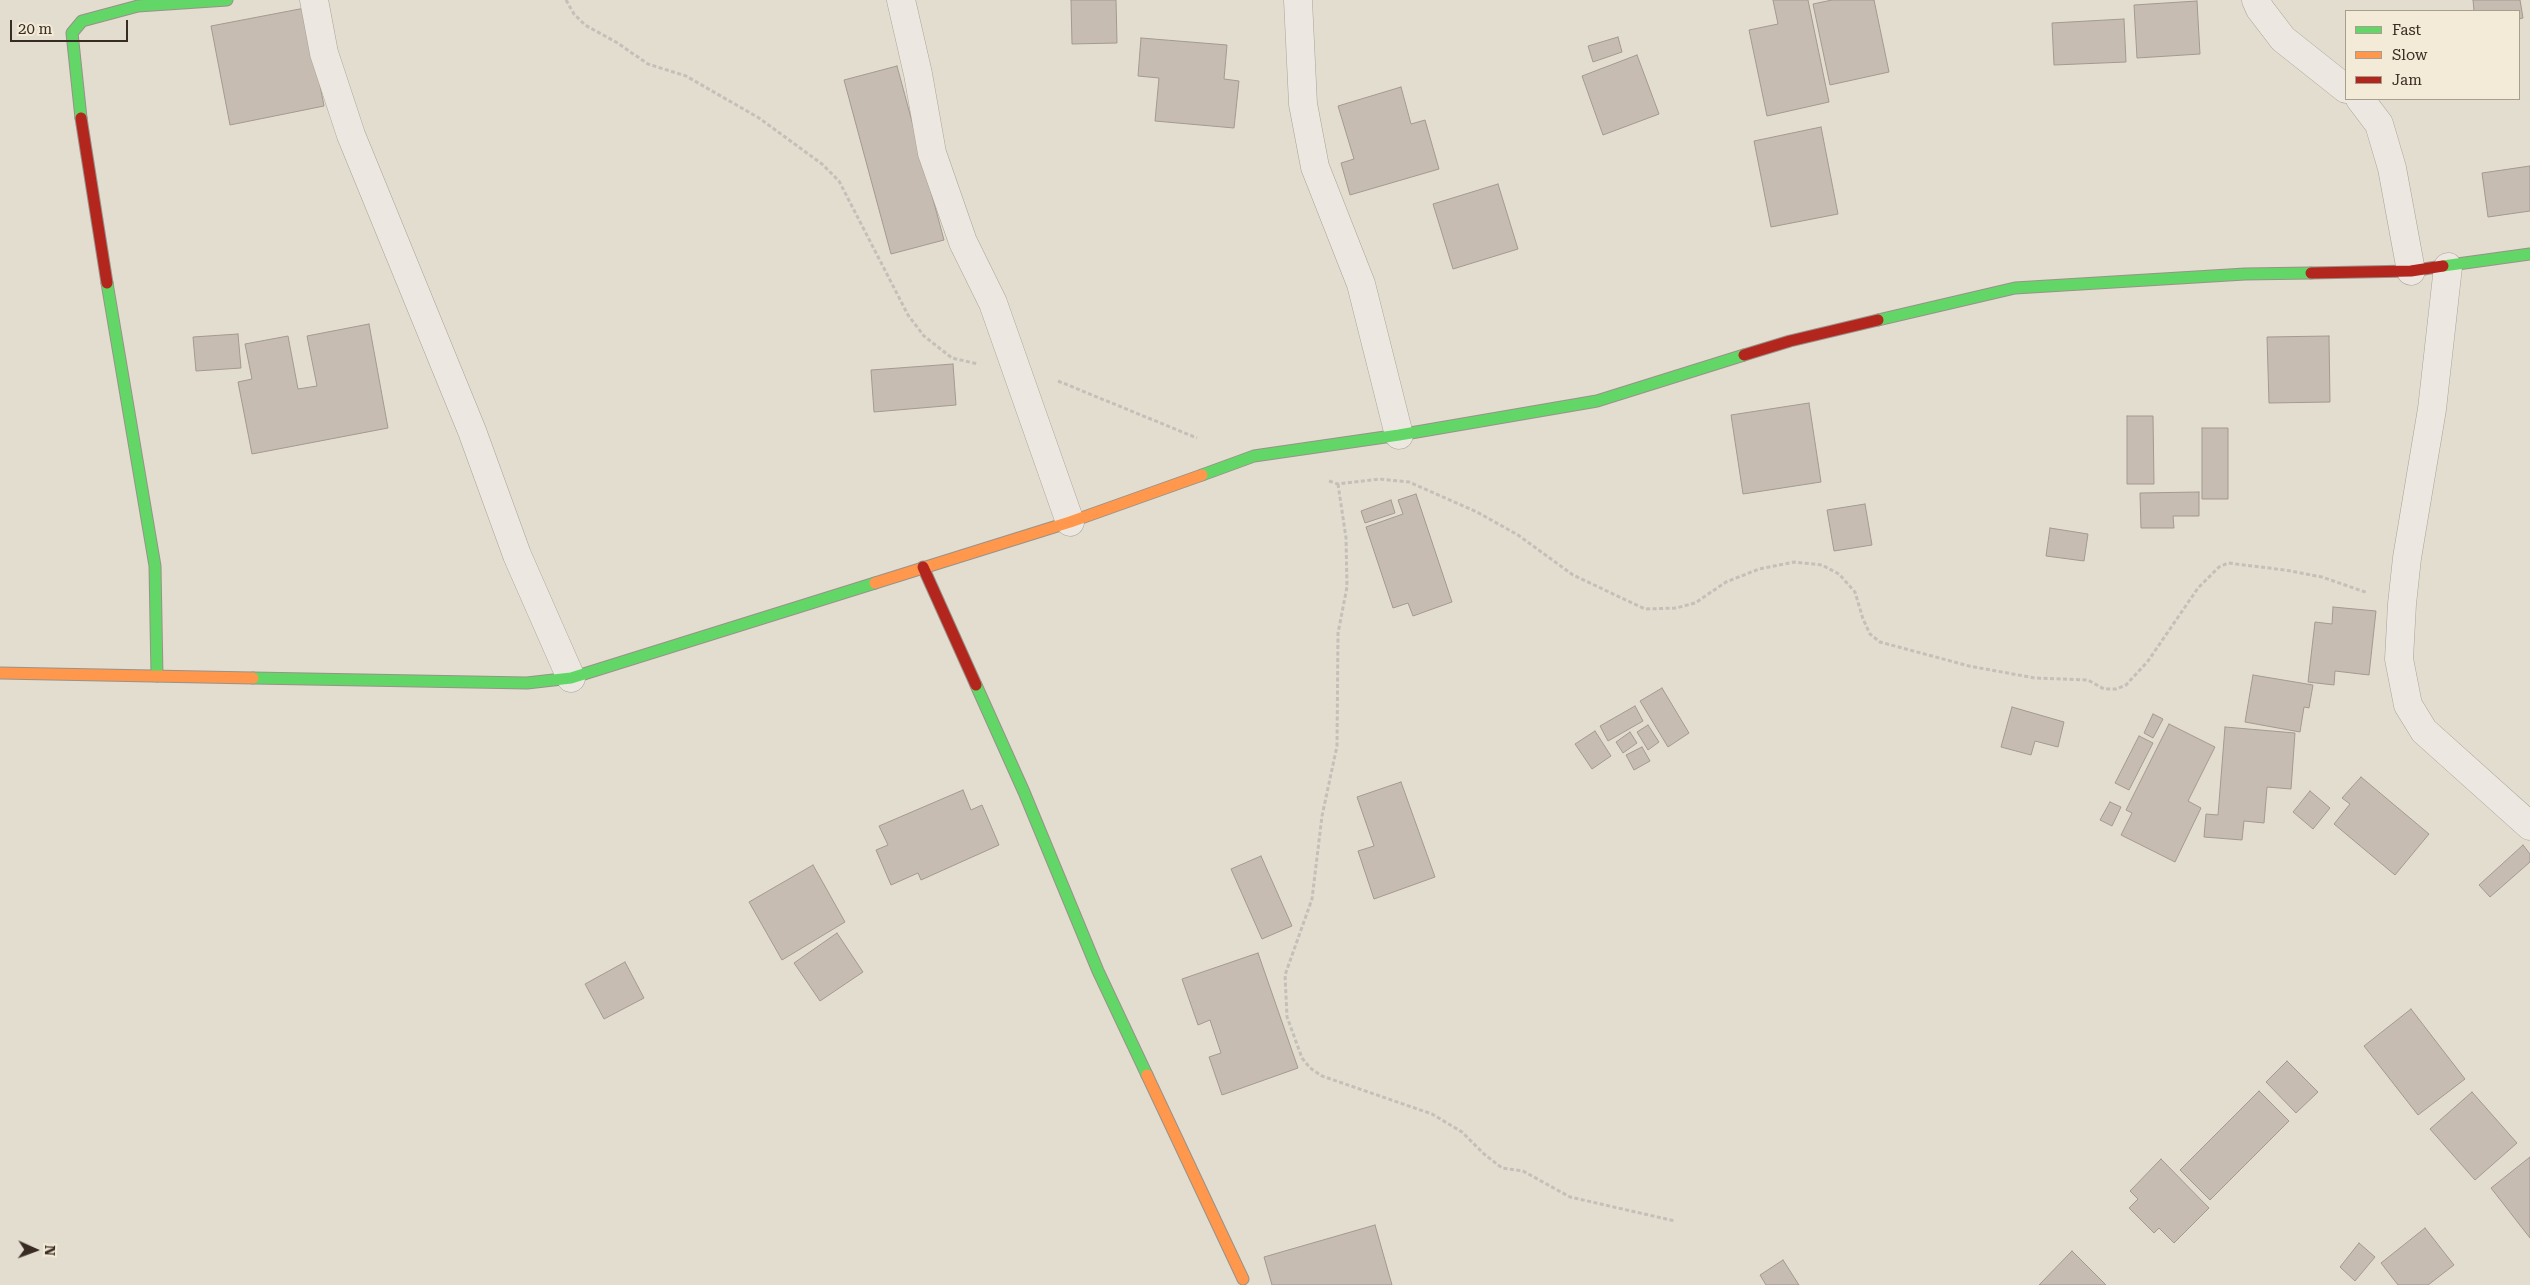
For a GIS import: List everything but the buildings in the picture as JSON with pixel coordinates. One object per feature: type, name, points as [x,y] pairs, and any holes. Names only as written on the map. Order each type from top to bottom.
[{"type":"street","points":[[157,676],[155,566],[123,385],[88,162],[72,33],[82,21],[114,6],[227,0]]},
{"type":"street","points":[[314,0],[324,53],[351,135],[472,431],[517,555],[571,678]]},
{"type":"street","points":[[901,0],[918,74],[932,153],[963,242],[993,303],[1070,522]]},
{"type":"street","points":[[1298,0],[1303,104],[1315,167],[1361,284],[1399,435]]},
{"type":"street","points":[[2256,0],[2260,9],[2283,39],[2345,88]]},
{"type":"street","points":[[2361,100],[2379,124],[2392,168],[2411,271]]},
{"type":"street","points":[[0,673],[526,682],[571,678],[1070,522],[1254,456],[1399,435],[1597,401],[1790,341],[2015,288],[2245,274],[2411,271],[2530,254]]},
{"type":"street","points":[[2448,267],[2432,409],[2402,604],[2399,659],[2408,706],[2424,731],[2530,826]]},
{"type":"street","points":[[923,568],[1024,792],[1098,971],[1243,1279]]},
{"type":"path","points":[[566,0],[574,14],[585,25],[616,42],[648,64],[686,76],[760,118],[822,164],[839,180],[908,315],[924,336],[952,358],[1057,380],[1202,440]]},
{"type":"path","points":[[1322,478],[1338,484],[1379,479],[1409,482],[1477,512],[1518,535],[1573,575],[1645,609],[1676,608],[1695,603],[1726,582],[1759,569],[1794,562],[1822,565],[1839,574],[1855,592],[1862,619],[1870,634],[1880,642],[1969,666],[2036,678],[2088,680],[2104,689],[2116,689],[2126,685],[2148,661],[2198,588],[2219,567],[2228,562],[2285,570],[2322,578],[2402,604]]},
{"type":"path","points":[[1338,484],[1346,538],[1347,588],[1338,633],[1337,746],[1322,816],[1312,899],[1285,975],[1287,1017],[1302,1058],[1310,1068],[1322,1076],[1432,1114],[1462,1132],[1484,1154],[1502,1168],[1523,1171],[1570,1197],[1675,1221]]},
{"type":"traffic: fast","points":[[81,118],[72,33],[82,21],[138,6],[227,0]]},
{"type":"traffic: fast","points":[[2443,266],[2530,254]]},
{"type":"traffic: fast","points":[[1878,320],[2015,288],[2245,274],[2311,273]]},
{"type":"traffic: fast","points":[[107,283],[155,566],[157,676]]},
{"type":"traffic: fast","points":[[1202,475],[1254,456],[1399,435],[1597,401],[1744,355]]},
{"type":"traffic: fast","points":[[253,678],[527,683],[571,678],[875,583]]},
{"type":"traffic: fast","points":[[976,685],[1024,792],[1098,971],[1147,1075]]},
{"type":"traffic: slow","points":[[875,583],[1070,522],[1202,475]]},
{"type":"traffic: slow","points":[[0,673],[253,678]]},
{"type":"traffic: slow","points":[[1147,1075],[1243,1279]]},
{"type":"traffic: jam","points":[[81,118],[107,283]]},
{"type":"traffic: jam","points":[[2311,273],[2411,271],[2443,266]]},
{"type":"traffic: jam","points":[[1744,355],[1790,341],[1878,320]]},
{"type":"traffic: jam","points":[[923,567],[976,685]]}]
